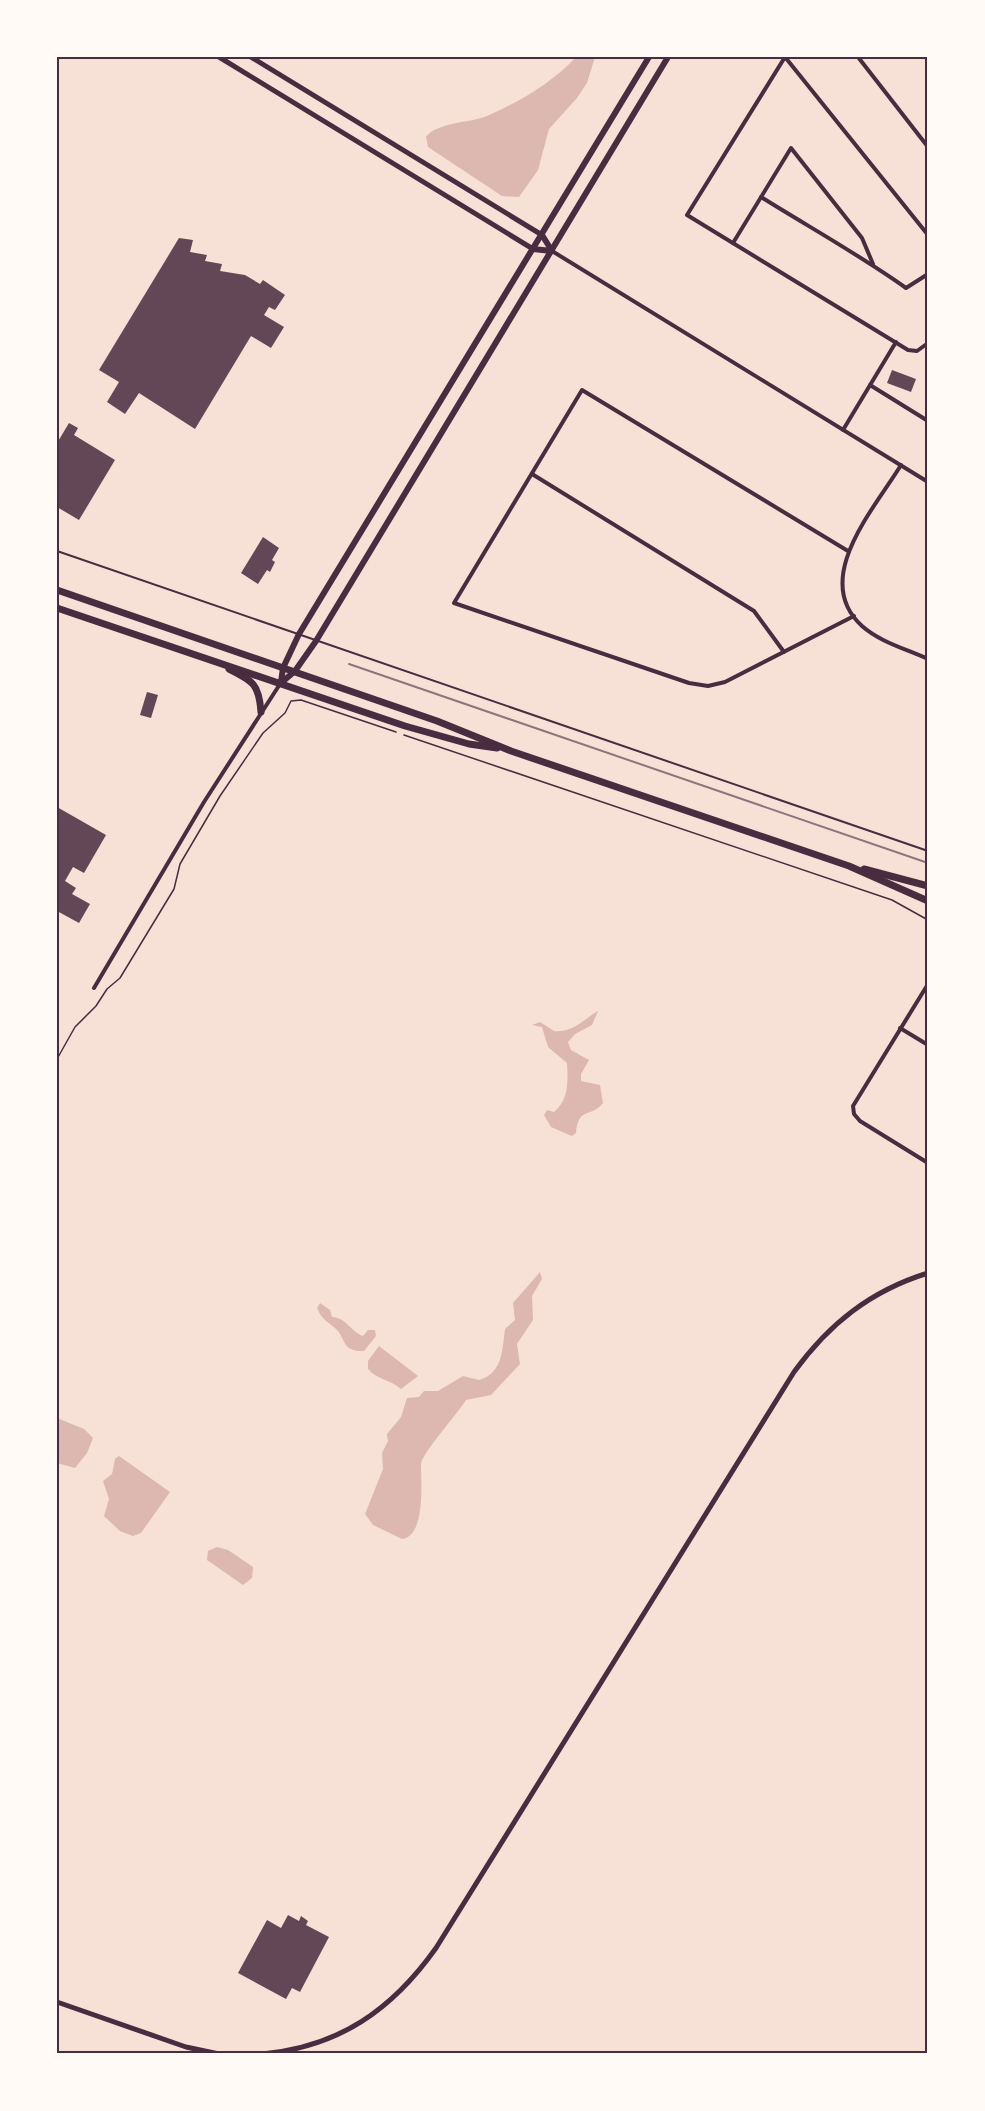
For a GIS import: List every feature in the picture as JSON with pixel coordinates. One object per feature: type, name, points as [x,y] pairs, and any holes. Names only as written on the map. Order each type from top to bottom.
[{"type":"main road","points":[[281,683],[283,668],[299,634],[649,57]]},
{"type":"main road","points":[[281,683],[295,671],[316,641],[668,57]]},
{"type":"main road","points":[[542,235],[552,251]]},
{"type":"main road","points":[[533,249],[552,251]]},
{"type":"main road","points":[[57,590],[437,721],[511,751],[849,866],[928,902]]},
{"type":"main road","points":[[57,608],[405,726],[469,744],[511,751]]},
{"type":"main road","points":[[208,658],[253,683],[260,694],[261,712]]},
{"type":"main road","points":[[849,866],[894,875],[928,886]]},
{"type":"street","points":[[219,57],[533,249]]},
{"type":"street","points":[[251,57],[542,235]]},
{"type":"street","points":[[928,235],[785,57],[687,215],[912,351],[928,343]]},
{"type":"street","points":[[858,57],[928,147]]},
{"type":"street","points":[[733,243],[791,148],[862,238],[873,264]]},
{"type":"street","points":[[761,197],[848,252],[873,264],[906,288],[928,274]]},
{"type":"street","points":[[552,251],[928,482]]},
{"type":"street","points":[[843,430],[896,342]]},
{"type":"street","points":[[870,385],[927,418]]},
{"type":"street","points":[[848,551],[582,390],[454,603],[699,685],[716,685],[725,682],[854,616]]},
{"type":"street","points":[[901,465],[848,551],[842,570],[842,587],[854,616],[877,636],[928,659]]},
{"type":"street","points":[[532,474],[754,611],[784,652]]},
{"type":"street","points":[[94,988],[204,802],[281,683]]},
{"type":"street","points":[[928,984],[855,1102],[853,1110],[860,1121],[928,1163]]},
{"type":"street","points":[[900,1028],[928,1045]]},
{"type":"street","points":[[262,2054],[309,2046],[347,2031],[383,2007],[412,1981],[436,1948],[794,1372],[823,1335],[849,1313],[887,1289],[928,1273]]},
{"type":"street","points":[[57,2002],[186,2047],[219,2054]]},
{"type":"lane","points":[[57,551],[928,851]]},
{"type":"path","points":[[57,1059],[75,1027],[96,1006],[107,989],[120,978],[174,889],[180,864],[220,796],[263,733],[285,712],[291,701],[301,700],[729,843],[892,900],[928,920]]},
{"type":"shaded area","points":[[576,57],[595,57],[587,83],[577,98],[549,129],[538,170],[519,197],[502,196],[428,147],[426,137],[431,132],[438,128],[487,116],[511,105],[546,83]]},
{"type":"shaded area","points":[[598,1011],[592,1025],[575,1034],[568,1042],[571,1050],[589,1060],[581,1074],[581,1081],[600,1085],[603,1103],[580,1119],[576,1133],[572,1136],[551,1127],[544,1115],[547,1110],[554,1112],[565,1096],[567,1063],[548,1047],[542,1027],[532,1025],[540,1022],[554,1031],[567,1030]]},
{"type":"shaded area","points":[[540,1272],[542,1279],[532,1296],[533,1320],[517,1344],[520,1364],[491,1395],[466,1400],[423,1459],[421,1507],[419,1518],[410,1536],[402,1539],[373,1525],[365,1514],[383,1469],[382,1453],[388,1441],[387,1434],[401,1417],[407,1398],[419,1397],[424,1391],[438,1391],[463,1376],[479,1380],[493,1372],[502,1353],[505,1329],[515,1320],[513,1303]]},
{"type":"shaded area","points":[[320,1303],[330,1310],[332,1317],[341,1320],[363,1336],[368,1330],[375,1330],[376,1336],[364,1351],[351,1349],[345,1344],[336,1329],[321,1315],[317,1308]]},
{"type":"shaded area","points":[[379,1346],[418,1376],[401,1389],[372,1373],[368,1369],[368,1361]]},
{"type":"shaded area","points":[[57,1418],[84,1429],[93,1438],[87,1453],[75,1468],[57,1463]]},
{"type":"shaded area","points":[[119,1456],[170,1492],[141,1533],[133,1536],[120,1531],[104,1516],[109,1499],[103,1481],[112,1474],[115,1459]]},
{"type":"shaded area","points":[[217,1547],[228,1550],[253,1567],[252,1578],[243,1585],[207,1560],[208,1551]]},
{"type":"building","points":[[179,238],[193,240],[190,252],[207,255],[205,261],[222,264],[220,271],[245,275],[260,284],[263,280],[285,295],[275,310],[269,307],[264,315],[284,327],[271,348],[251,336],[195,429],[139,393],[125,414],[107,402],[119,382],[99,370]]},
{"type":"building","points":[[892,370],[916,379],[911,392],[887,383]]},
{"type":"building","points":[[69,423],[78,428],[74,435],[115,460],[79,520],[57,507],[57,443]]},
{"type":"building","points":[[263,537],[279,548],[272,560],[275,562],[270,572],[267,570],[258,584],[241,573]]},
{"type":"building","points":[[147,692],[158,695],[151,718],[140,715]]},
{"type":"building","points":[[57,807],[106,835],[84,873],[73,867],[65,881],[76,888],[72,894],[90,904],[79,923],[57,911]]},
{"type":"building","points":[[288,1915],[299,1921],[301,1916],[308,1921],[306,1925],[329,1937],[300,1992],[292,1988],[286,1999],[238,1973],[267,1920],[281,1928]]},
{"type":"railway","points":[[349,664],[928,863]]}]
